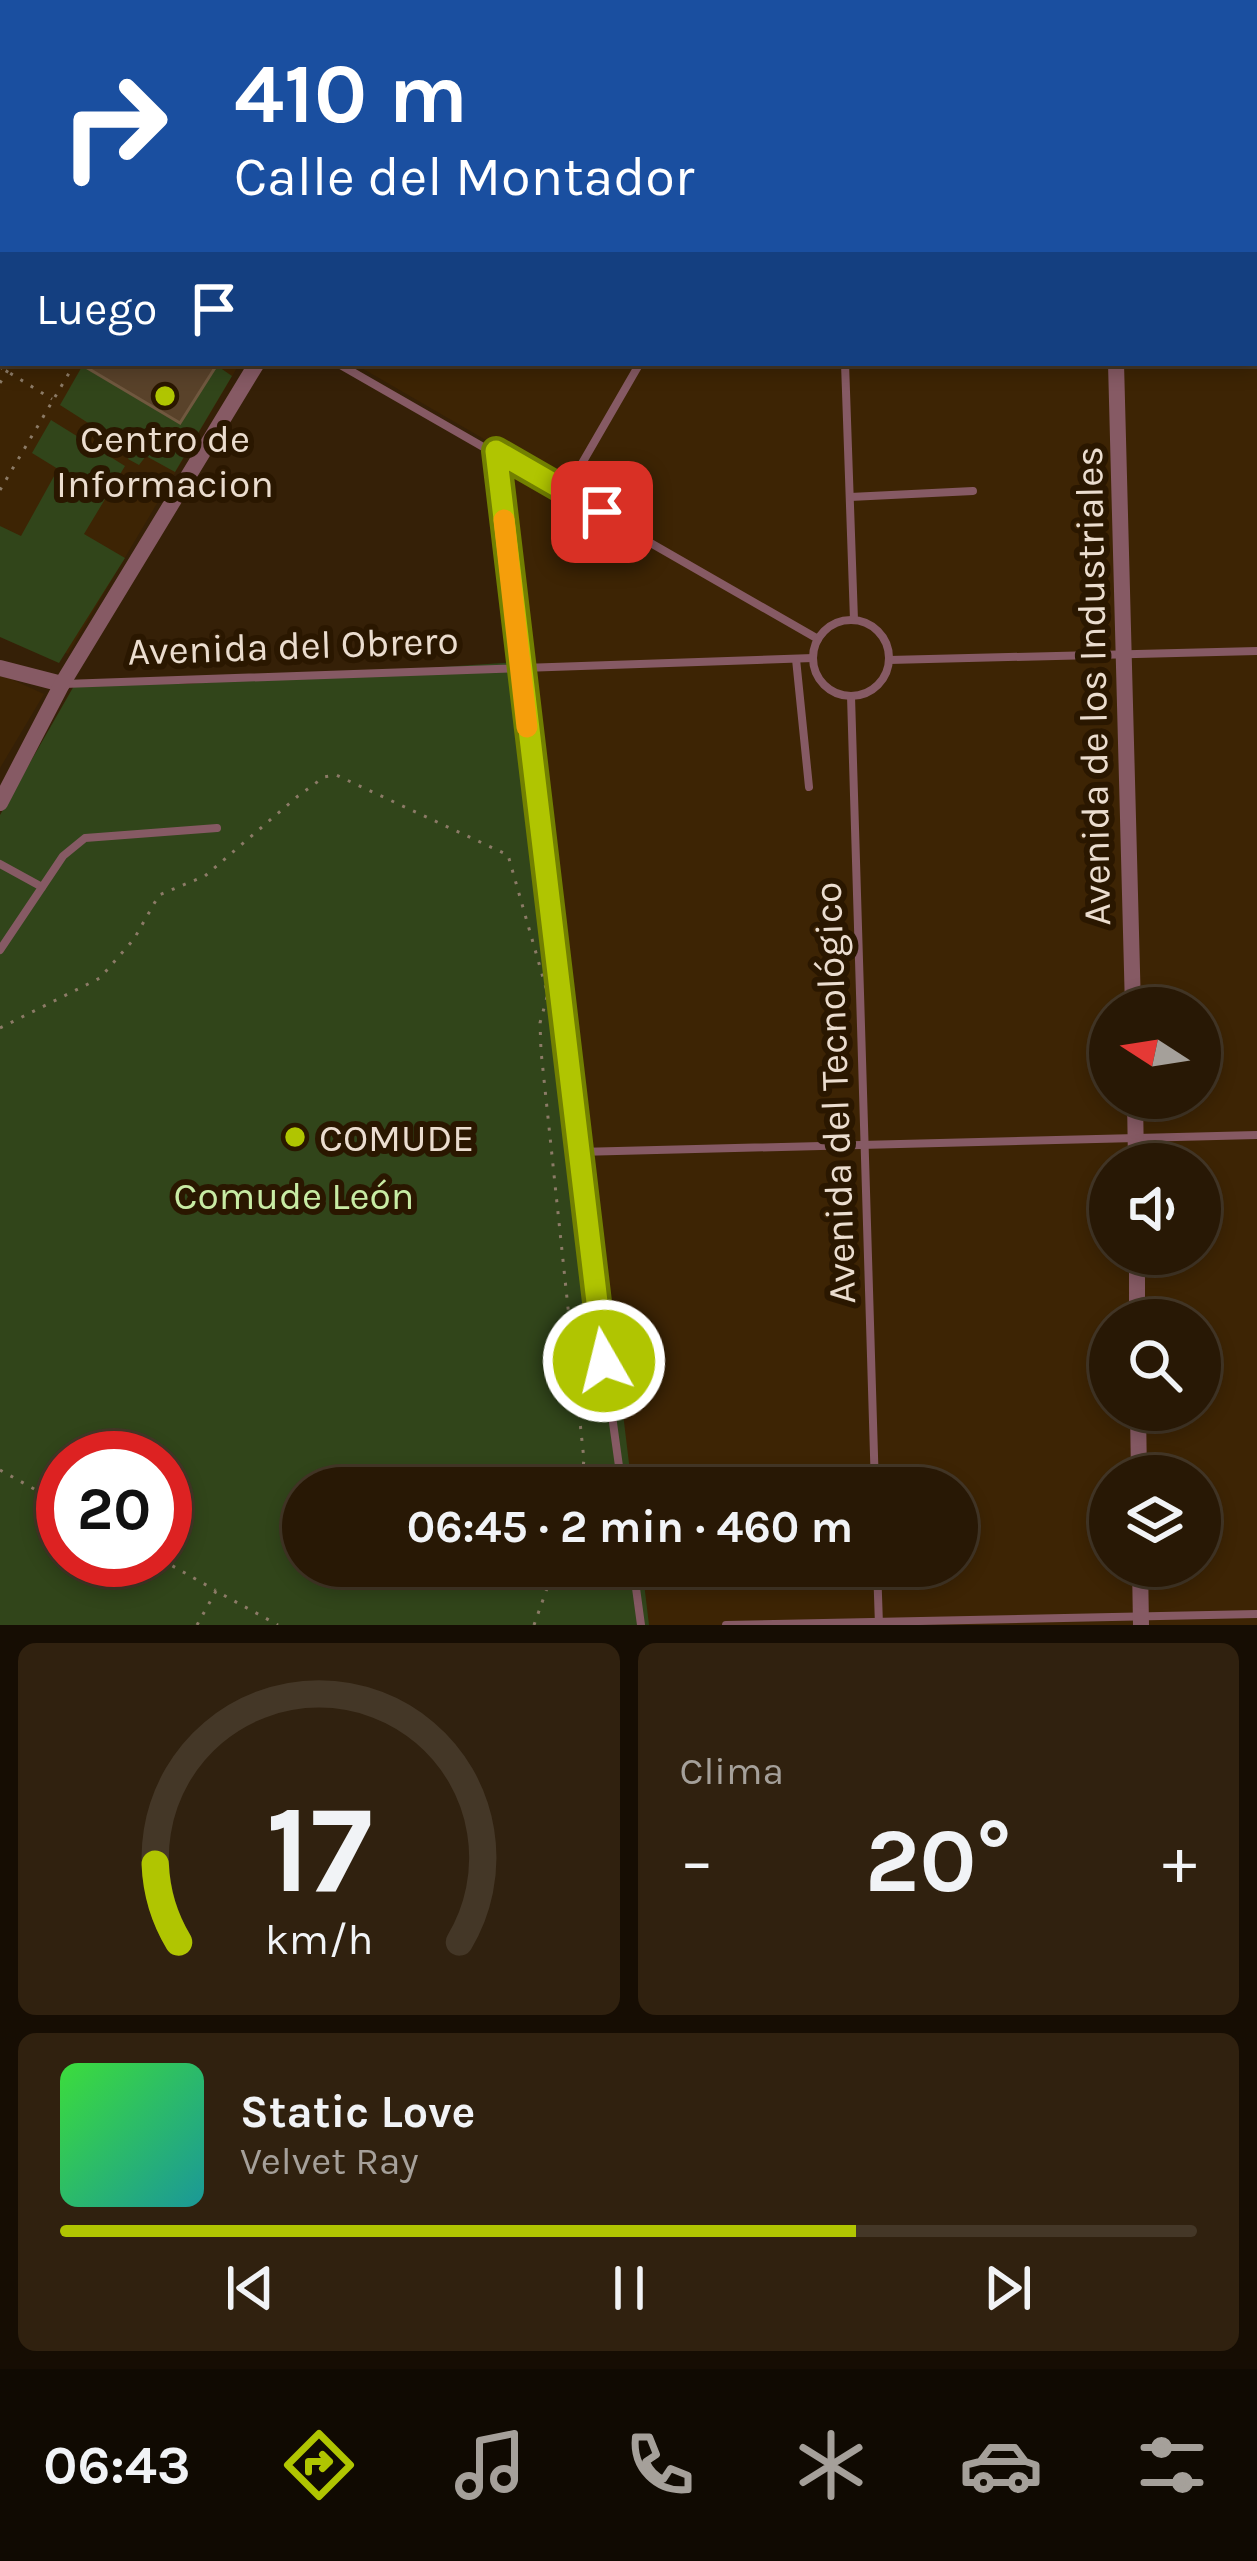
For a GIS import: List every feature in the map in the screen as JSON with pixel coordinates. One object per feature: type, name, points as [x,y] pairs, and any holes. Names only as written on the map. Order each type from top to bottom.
[{"type":"street","points":[[0,803],[62,684],[255,366]]},
{"type":"street","name":"Avenida de los Industriales","points":[[1117,366],[1132,987]]},
{"type":"street","points":[[0,668],[62,684]]},
{"type":"street","points":[[1136,1119],[1136,1143]]},
{"type":"street","points":[[1140,1587],[1141,1622]]},
{"type":"lane","points":[[342,366],[818,639]]},
{"type":"lane","points":[[566,491],[638,366]]},
{"type":"lane","points":[[845,366],[854,620]]},
{"type":"lane","points":[[496,451],[619,1467]]},
{"type":"lane","points":[[850,496],[973,491]]},
{"type":"lane","points":[[854,620],[883,638],[889,660],[873,689],[851,696],[820,681],[813,658],[818,639],[840,621],[854,620]]},
{"type":"lane","points":[[889,660],[1257,651]]},
{"type":"lane","name":"Avenida del Obrero","points":[[62,684],[813,658]]},
{"type":"lane","points":[[796,659],[808,788]]},
{"type":"lane","name":"Avenida del Tecnológico","points":[[851,696],[874,1467]]},
{"type":"lane","points":[[0,950],[63,856],[85,838],[217,828]]},
{"type":"lane","points":[[0,864],[42,887]]},
{"type":"lane","points":[[578,1152],[1257,1135]]},
{"type":"lane","points":[[636,1587],[641,1625]]},
{"type":"lane","points":[[878,1587],[879,1622]]},
{"type":"lane","points":[[726,1625],[1141,1622],[1257,1614]]},
{"type":"path","points":[[0,383],[10,366]]},
{"type":"path","points":[[0,490],[73,366]]},
{"type":"path","points":[[0,368],[53,400]]},
{"type":"path","points":[[0,1028],[100,978],[134,939],[158,895],[205,876],[324,777],[336,775],[508,855],[548,993],[540,1023],[541,1051],[583,1467]]},
{"type":"path","points":[[0,1470],[36,1490]]},
{"type":"path","points":[[192,1577],[278,1625]]},
{"type":"path","points":[[534,1625],[547,1587]]},
{"type":"path","points":[[197,1625],[216,1591]]},
{"type":"shaded area","points":[[0,366],[238,366],[68,654],[0,625]]},
{"type":"shaded area","points":[[358,366],[1257,366],[1257,1625],[645,1625],[639,1587],[978,1587],[978,1467],[623,1467],[532,661],[496,446]]},
{"type":"shaded area","points":[[0,674],[44,694],[0,768]]},
{"type":"green space","points":[[82,366],[89,366],[179,423],[215,366],[232,376],[175,472],[146,456],[139,465],[128,459],[136,446],[121,437],[118,442],[60,405]]},
{"type":"green space","points":[[51,420],[125,466],[84,534],[125,558],[59,663],[0,637],[0,526],[21,536],[58,469],[32,453]]},
{"type":"green space","name":"COMUDE","points":[[532,661],[629,1467],[282,1467],[282,1587],[644,1587],[649,1625],[0,1625],[0,815],[75,684],[186,684]]},
{"type":"building","name":"Centro de Informacion","points":[[84,366],[216,366],[180,423]]},
{"type":"slow traffic","points":[[504,520],[527,727]]},
{"type":"place","name":"Centro de Informacion","points":[[165,396]]},
{"type":"place","name":"COMUDE","points":[[295,1137]]},
{"type":"route","points":[[602,512],[496,451],[604,1361]]},
{"type":"park label","name":"Comude León","points":[[294,1195]]}]
